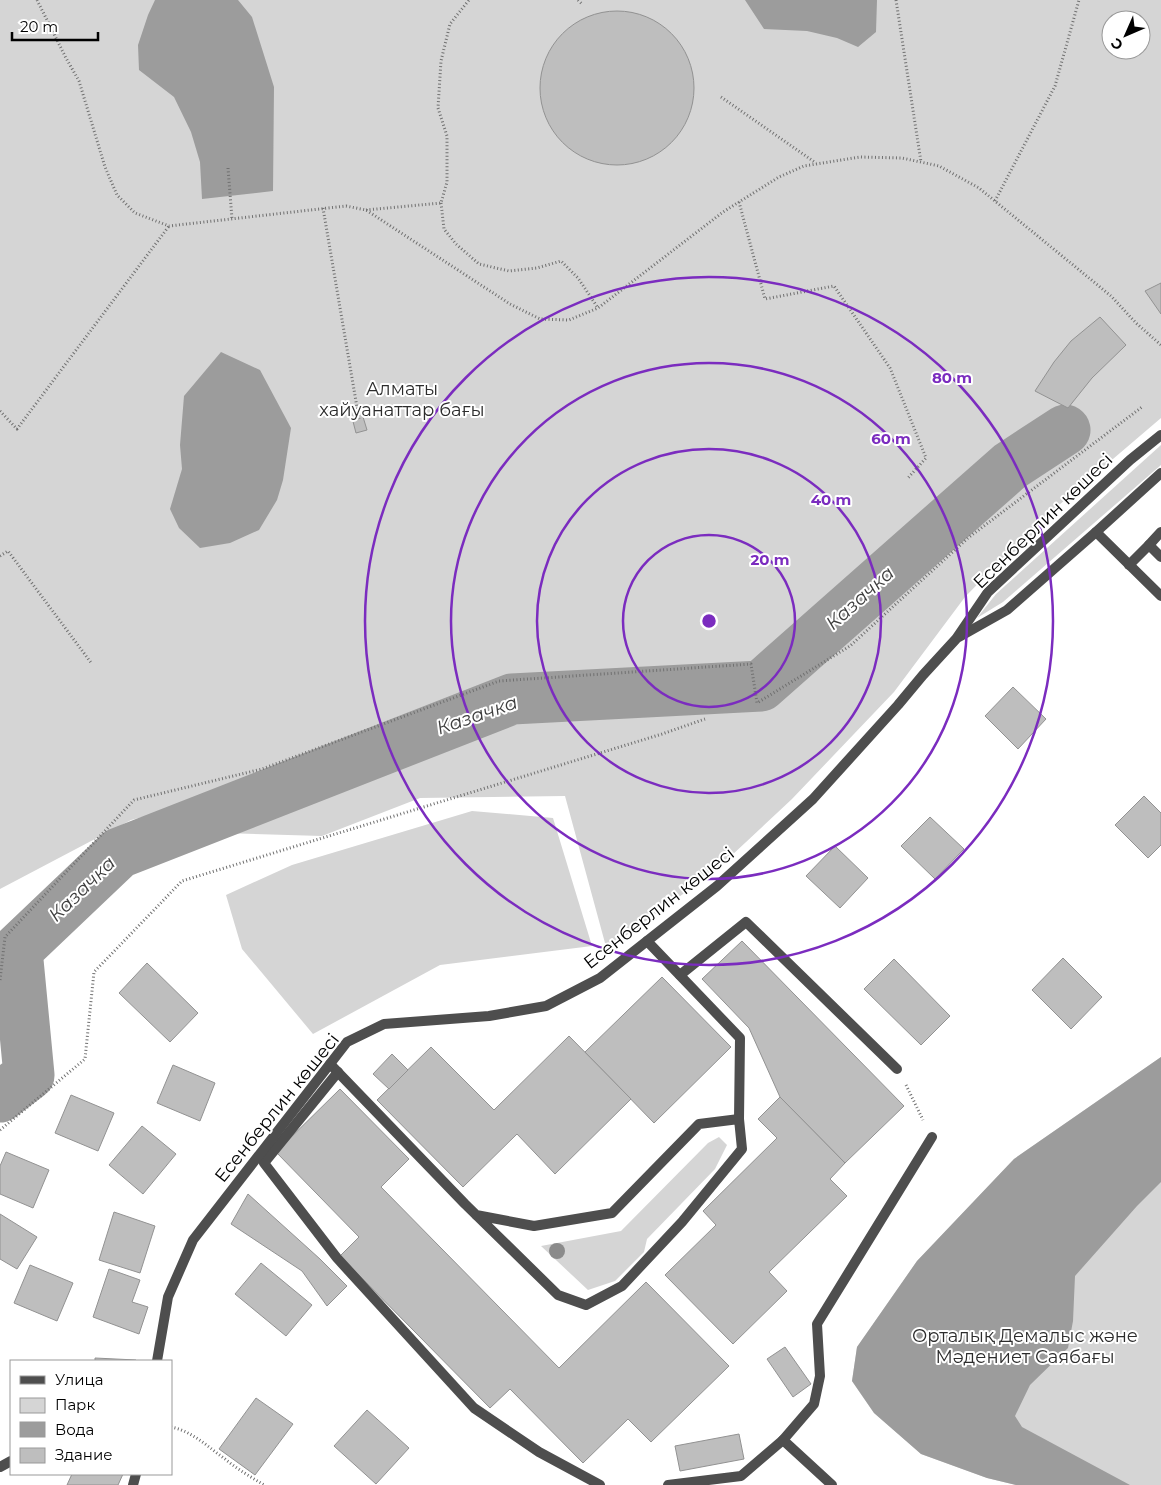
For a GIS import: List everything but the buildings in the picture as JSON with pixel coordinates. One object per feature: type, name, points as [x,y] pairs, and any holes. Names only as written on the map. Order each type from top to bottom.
[{"type":"street","name":"Есенберлин көшесі","points":[[157,1360],[168,1297],[193,1240],[347,1042],[384,1024],[489,1016],[546,1006],[600,978],[717,886],[813,799],[956,639],[988,592],[1130,460],[1161,435]]},
{"type":"street","name":"Есенберлин көшесі","points":[[956,639],[1006,610],[1161,473]]},
{"type":"street","points":[[1096,532],[1161,596]]},
{"type":"street","points":[[1129,565],[1161,532]]},
{"type":"street","points":[[1149,545],[1161,557]]},
{"type":"street","points":[[680,975],[746,922],[898,1069]]},
{"type":"street","points":[[330,1064],[476,1215],[558,1295],[586,1305],[622,1286],[682,1222],[742,1149],[739,1119],[740,1038],[647,941]]},
{"type":"street","points":[[338,1072],[264,1163],[337,1258],[474,1408],[539,1452],[600,1485]]},
{"type":"street","points":[[476,1215],[534,1226],[612,1213],[699,1124],[739,1119]]},
{"type":"street","points":[[668,1485],[741,1476],[783,1440],[814,1404],[820,1376],[817,1324],[932,1137]]},
{"type":"street","points":[[783,1440],[832,1485]]},
{"type":"path","points":[[37,0],[79,81],[105,167],[117,195],[136,213],[169,226],[346,206],[366,210],[441,203]]},
{"type":"path","points":[[469,0],[450,24],[441,61],[438,108],[447,136],[447,182],[441,203],[444,229],[456,244],[479,264],[509,271],[537,268],[561,261],[578,278],[598,308]]},
{"type":"path","points":[[578,0],[582,4]]},
{"type":"path","points":[[896,0],[921,162]]},
{"type":"path","points":[[995,201],[1055,86],[1079,0]]},
{"type":"path","points":[[721,97],[817,164]]},
{"type":"path","points":[[366,210],[510,304],[540,319],[569,320],[598,308],[723,212],[779,176],[804,166],[860,156],[902,158],[939,166],[979,188],[1111,296],[1136,323],[1161,345]]},
{"type":"path","points":[[228,168],[232,218]]},
{"type":"path","points":[[739,202],[765,299],[834,286],[890,368],[926,458],[907,479]]},
{"type":"path","points":[[323,208],[359,419]]},
{"type":"path","points":[[0,411],[18,429],[169,226]]},
{"type":"path","points":[[0,980],[5,937],[134,800],[262,769],[499,680],[751,664],[757,703],[850,646],[968,538],[1142,407]]},
{"type":"path","points":[[0,556],[8,551],[92,664]]},
{"type":"path","points":[[0,1130],[85,1059],[94,972],[182,881],[662,734],[705,719]]},
{"type":"path","points":[[898,1069],[932,1137]]},
{"type":"path","points":[[172,1427],[186,1432],[205,1443],[264,1485]]},
{"type":"green space","name":"Алматы хайуанаттар бағы","points":[[0,0],[1161,0],[1161,418],[1038,523],[1027,545],[1004,557],[965,597],[894,692],[792,799],[716,870],[617,942],[605,943],[565,796],[420,798],[322,836],[188,832],[158,813],[131,820],[0,889]]},
{"type":"green space","points":[[1161,445],[1161,465],[1003,602],[977,618],[996,594]]},
{"type":"green space","points":[[472,811],[553,818],[592,946],[440,965],[313,1034],[242,949],[226,895],[292,865]]},
{"type":"green space","name":"Орталық Демалыс және Мәдениет Саябағы","points":[[1161,1057],[1161,1485],[1016,1485],[987,1478],[921,1454],[874,1413],[852,1381],[857,1347],[917,1261],[1014,1159]]},
{"type":"green space","points":[[719,1137],[727,1145],[715,1169],[647,1239],[644,1252],[615,1281],[588,1290],[541,1246],[621,1231],[708,1143]]},
{"type":"water","points":[[155,0],[238,0],[252,17],[274,87],[273,191],[202,199],[200,162],[191,132],[174,97],[139,70],[138,45]]},
{"type":"water","points":[[745,0],[877,0],[876,32],[858,47],[837,38],[807,31],[764,29]]},
{"type":"water","points":[[221,352],[260,370],[291,428],[283,480],[277,500],[259,530],[230,543],[200,548],[179,528],[170,509],[182,469],[180,445],[184,396]]},
{"type":"water","name":"Орталық Демалыс және Мәдениет Саябағы","points":[[1161,1057],[1161,1182],[1137,1206],[1075,1276],[1073,1321],[1068,1348],[1030,1385],[1015,1416],[1022,1427],[1130,1485],[1016,1485],[987,1478],[921,1454],[874,1413],[852,1381],[857,1347],[917,1261],[1014,1159]]},
{"type":"waterway","name":"Казачка","points":[[0,1097],[29,1075],[17,950],[119,853],[512,699],[761,686],[1010,466],[1065,430]]}]
